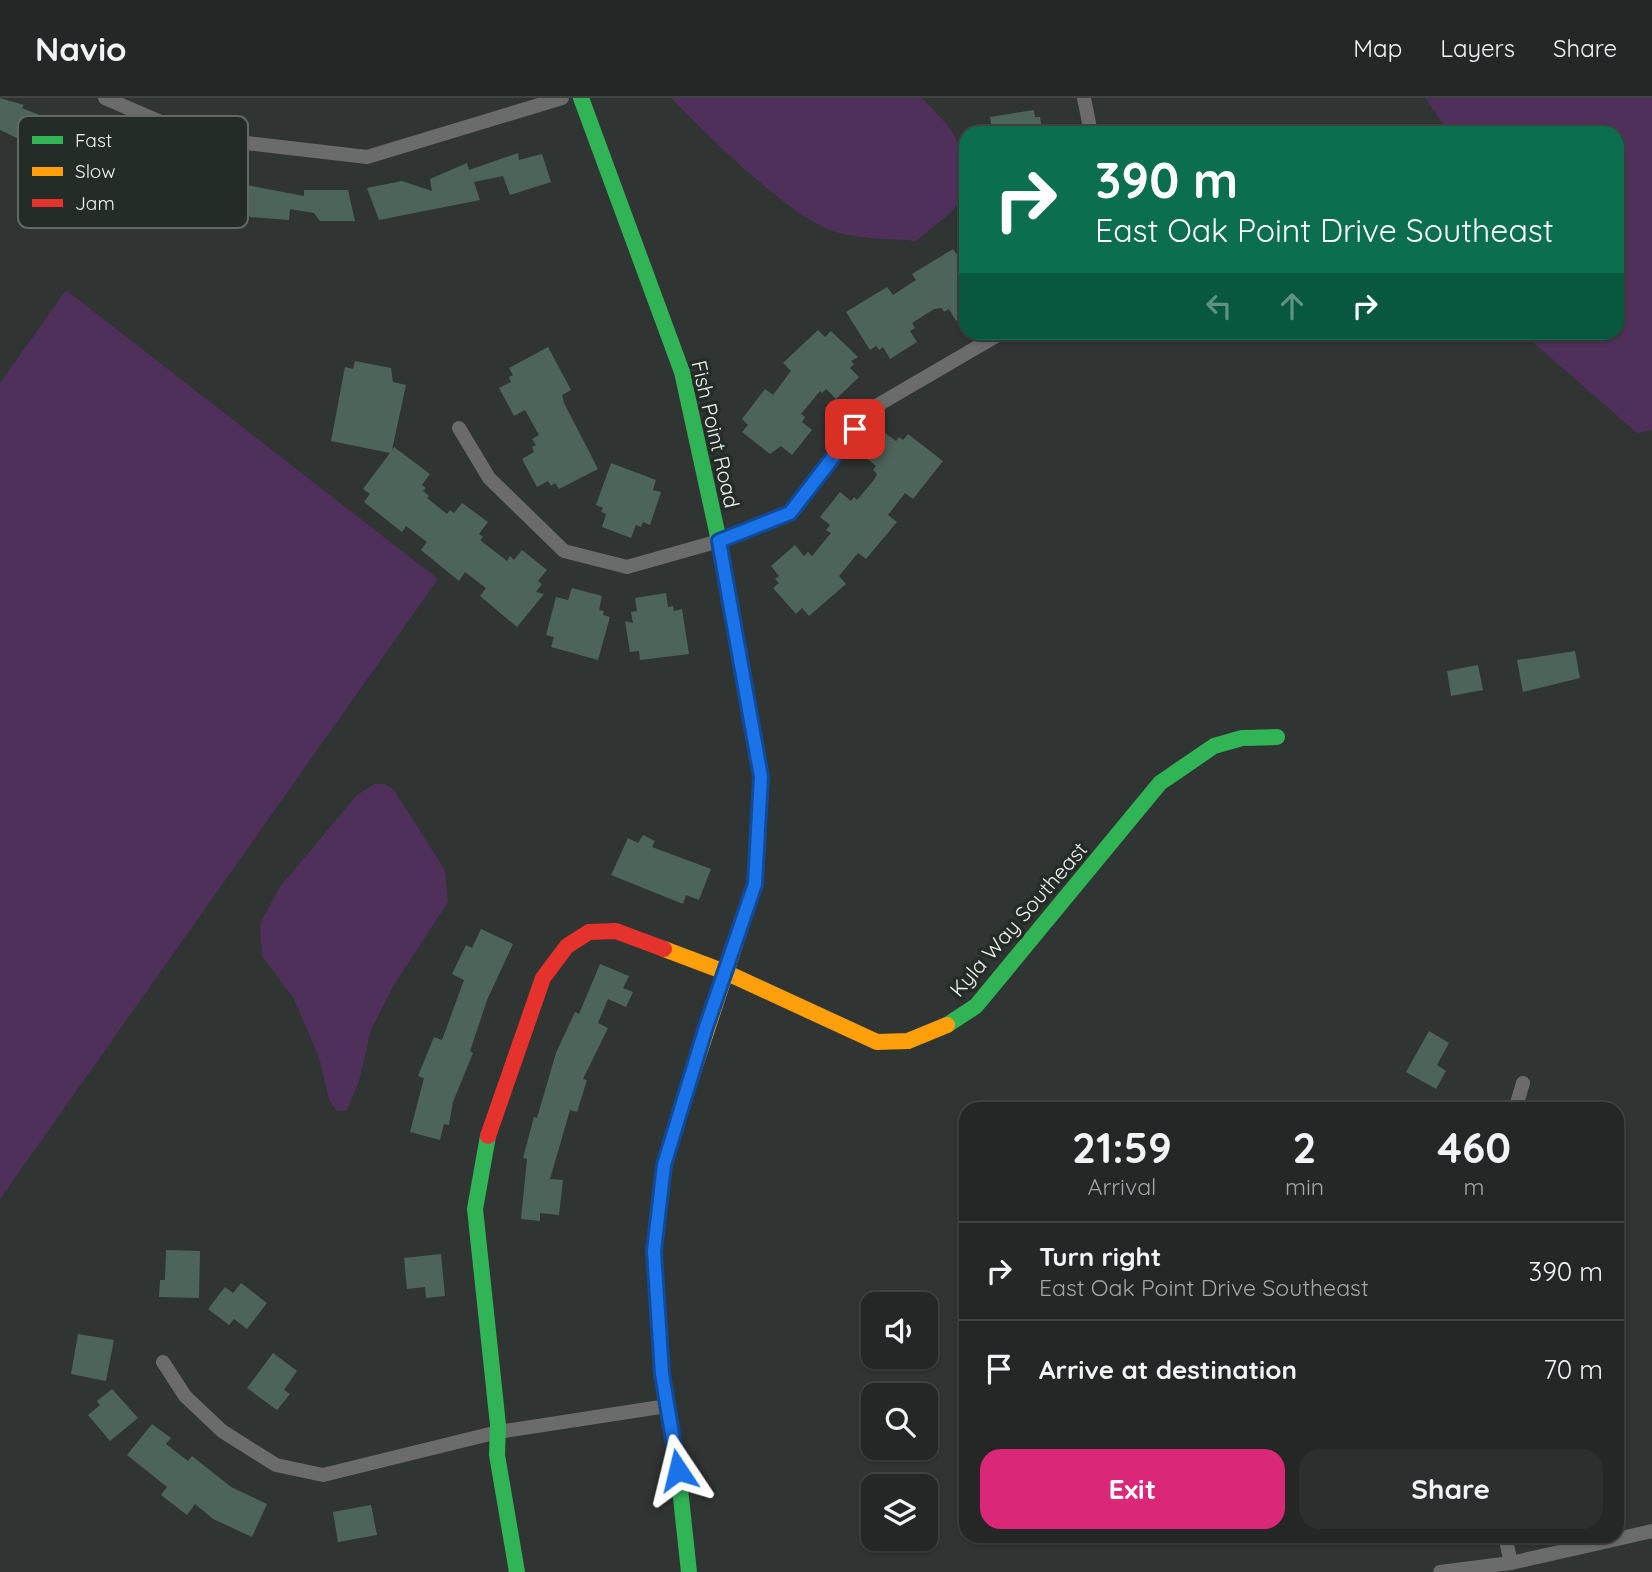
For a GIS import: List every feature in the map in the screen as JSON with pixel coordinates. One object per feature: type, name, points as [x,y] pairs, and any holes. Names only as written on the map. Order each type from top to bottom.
[{"type":"street","points":[[105,98],[147,116]]},
{"type":"street","points":[[248,143],[367,157],[562,98]]},
{"type":"street","name":"Fish Point Road","points":[[581,98],[682,372],[719,541],[761,777],[755,884],[664,1165],[654,1251],[662,1374],[678,1470],[689,1572]]},
{"type":"street","points":[[1084,98],[1090,126]]},
{"type":"street","points":[[459,428],[489,478],[564,551],[626,567],[719,541],[790,513],[871,409],[989,340]]},
{"type":"street","name":"Kyla Way Southeast","points":[[517,1572],[497,1455],[498,1432],[475,1209],[481,1165],[494,1118],[543,978],[567,946],[589,932],[616,931],[725,972],[877,1042],[908,1041],[937,1031],[976,1006],[1160,783],[1188,759],[1216,743],[1252,735],[1277,737]]},
{"type":"street","points":[[1517,1102],[1523,1083]]},
{"type":"street","points":[[163,1362],[185,1396],[222,1432],[276,1465],[323,1475],[498,1432],[667,1406]]},
{"type":"street","points":[[1624,1537],[1652,1531]]},
{"type":"street","points":[[1507,1543],[1511,1563]]},
{"type":"street","points":[[1440,1572],[1511,1563],[1599,1543]]},
{"type":"shaded area","points":[[671,98],[922,98],[945,122],[959,146],[959,202],[916,241],[845,235],[817,224],[796,210],[726,152]]},
{"type":"shaded area","points":[[1425,98],[1652,98],[1652,430],[1637,433],[1533,340],[1624,340],[1624,126],[1445,126]]},
{"type":"shaded area","points":[[66,290],[438,579],[0,1199],[0,383]]},
{"type":"shaded area","points":[[374,784],[385,784],[393,789],[445,870],[448,902],[395,983],[371,1030],[359,1081],[347,1110],[337,1111],[329,1100],[319,1057],[294,999],[262,956],[260,924],[279,888],[357,795]]},
{"type":"building","points":[[0,98],[24,105],[22,108],[42,116],[18,116],[18,139],[0,130]]},
{"type":"building","points":[[1034,110],[1035,117],[1040,117],[1042,126],[992,126],[990,117]]},
{"type":"building","points":[[518,153],[519,160],[542,154],[551,182],[510,195],[503,176],[474,182],[480,200],[379,220],[367,188],[402,181],[432,191],[430,179],[467,163],[469,170]]},
{"type":"building","points":[[248,185],[304,196],[304,190],[348,190],[355,221],[320,221],[314,213],[290,209],[289,220],[250,217]]},
{"type":"building","points":[[953,249],[959,257],[959,319],[956,321],[949,309],[944,312],[942,308],[934,309],[912,323],[915,328],[910,331],[917,342],[890,359],[883,347],[879,350],[876,346],[870,350],[846,312],[887,287],[893,295],[916,280],[912,274]]},
{"type":"building","points":[[818,330],[825,337],[831,331],[858,357],[851,361],[854,364],[850,368],[859,377],[836,399],[826,389],[822,393],[820,391],[801,414],[805,417],[802,422],[812,430],[792,455],[781,446],[770,454],[742,432],[748,425],[742,419],[765,389],[773,395],[791,371],[783,363]]},
{"type":"building","points":[[548,347],[571,390],[562,395],[564,403],[598,469],[559,489],[555,483],[551,486],[548,481],[537,487],[522,459],[534,452],[532,447],[536,445],[532,439],[539,435],[525,410],[514,416],[499,388],[511,382],[509,377],[513,375],[509,368]]},
{"type":"building","points":[[355,361],[391,368],[393,382],[406,385],[392,450],[394,447],[430,474],[422,485],[426,488],[423,491],[429,496],[427,498],[447,514],[450,510],[454,513],[462,503],[488,522],[479,534],[483,537],[480,540],[507,561],[510,556],[514,560],[522,550],[547,570],[538,581],[542,584],[536,592],[544,594],[517,627],[480,596],[486,588],[465,572],[459,581],[421,550],[427,542],[406,526],[402,532],[364,502],[370,494],[363,489],[390,453],[331,441],[345,367],[353,369]]},
{"type":"building","points":[[885,433],[896,441],[899,437],[903,440],[908,434],[943,461],[913,499],[905,493],[888,515],[897,522],[866,559],[858,553],[839,576],[846,584],[809,616],[802,608],[796,614],[773,588],[779,583],[775,579],[779,576],[771,566],[795,545],[804,556],[808,552],[812,556],[831,533],[826,530],[830,525],[820,517],[840,492],[851,501],[854,497],[857,500],[874,480],[877,474],[873,470],[876,466],[866,458]]},
{"type":"building","points":[[611,463],[656,480],[653,490],[661,492],[650,525],[643,522],[641,527],[636,525],[631,538],[602,527],[606,514],[601,512],[603,508],[596,505]]},
{"type":"building","points":[[572,588],[602,596],[599,610],[610,617],[598,660],[551,647],[554,637],[546,635],[556,597],[568,600]]},
{"type":"building","points":[[666,593],[668,607],[673,606],[674,611],[682,609],[689,654],[640,660],[639,651],[630,652],[625,621],[633,623],[631,612],[637,611],[635,598]]},
{"type":"building","points":[[1575,651],[1580,678],[1523,692],[1517,660]]},
{"type":"building","points":[[1478,665],[1483,690],[1451,696],[1447,671]]},
{"type":"building","points":[[643,835],[655,841],[652,847],[711,869],[699,900],[686,895],[683,904],[611,875],[628,838],[638,843]]},
{"type":"building","points":[[481,929],[513,944],[487,1000],[470,1051],[473,1053],[453,1102],[449,1125],[444,1124],[440,1140],[410,1132],[424,1078],[418,1076],[434,1037],[442,1040],[464,980],[452,974],[466,945],[472,948]]},
{"type":"building","points":[[600,964],[629,976],[623,988],[633,992],[626,1007],[608,999],[598,1023],[608,1028],[583,1079],[587,1080],[577,1112],[570,1110],[550,1179],[563,1180],[559,1215],[540,1213],[540,1221],[521,1219],[527,1159],[523,1158],[534,1117],[537,1118],[556,1053],[575,1012],[579,1014]]},
{"type":"building","points":[[1429,1031],[1449,1043],[1437,1065],[1446,1071],[1436,1089],[1406,1072]]},
{"type":"building","points":[[166,1250],[200,1251],[199,1298],[159,1297],[160,1280],[165,1280]]},
{"type":"building","points":[[441,1254],[445,1296],[426,1298],[425,1287],[407,1289],[404,1258]]},
{"type":"building","points":[[241,1283],[267,1303],[247,1329],[234,1319],[229,1325],[208,1309],[225,1287],[233,1293]]},
{"type":"building","points":[[78,1334],[114,1340],[106,1381],[71,1374]]},
{"type":"building","points":[[273,1353],[297,1371],[284,1390],[290,1394],[277,1410],[247,1388]]},
{"type":"building","points":[[112,1389],[138,1418],[110,1441],[88,1415],[100,1405],[97,1401]]},
{"type":"building","points":[[152,1424],[171,1438],[166,1444],[188,1461],[192,1456],[231,1487],[267,1504],[252,1537],[213,1519],[195,1504],[187,1515],[161,1495],[167,1487],[127,1455]]},
{"type":"building","points":[[371,1505],[377,1535],[338,1542],[333,1512]]},
{"type":"traffic: fast","points":[[581,98],[682,372],[719,541],[751,723]]},
{"type":"traffic: fast","points":[[947,1025],[976,1006],[1160,783],[1214,746],[1242,738],[1277,737]]},
{"type":"traffic: fast","points":[[689,1572],[678,1470],[662,1374],[654,1251],[664,1165],[690,1081]]},
{"type":"traffic: fast","points":[[488,1136],[475,1209],[498,1425],[497,1455],[517,1572]]},
{"type":"traffic: slow","points":[[690,1081],[755,884],[761,777],[751,723]]},
{"type":"traffic: slow","points":[[664,949],[725,972],[877,1042],[908,1041],[947,1025]]},
{"type":"traffic: jam","points":[[488,1136],[543,978],[567,946],[589,932],[616,931],[664,949]]},
{"type":"route","points":[[678,1470],[662,1374],[654,1251],[664,1165],[706,1027],[755,884],[761,777],[719,541],[790,513],[855,429]]}]
